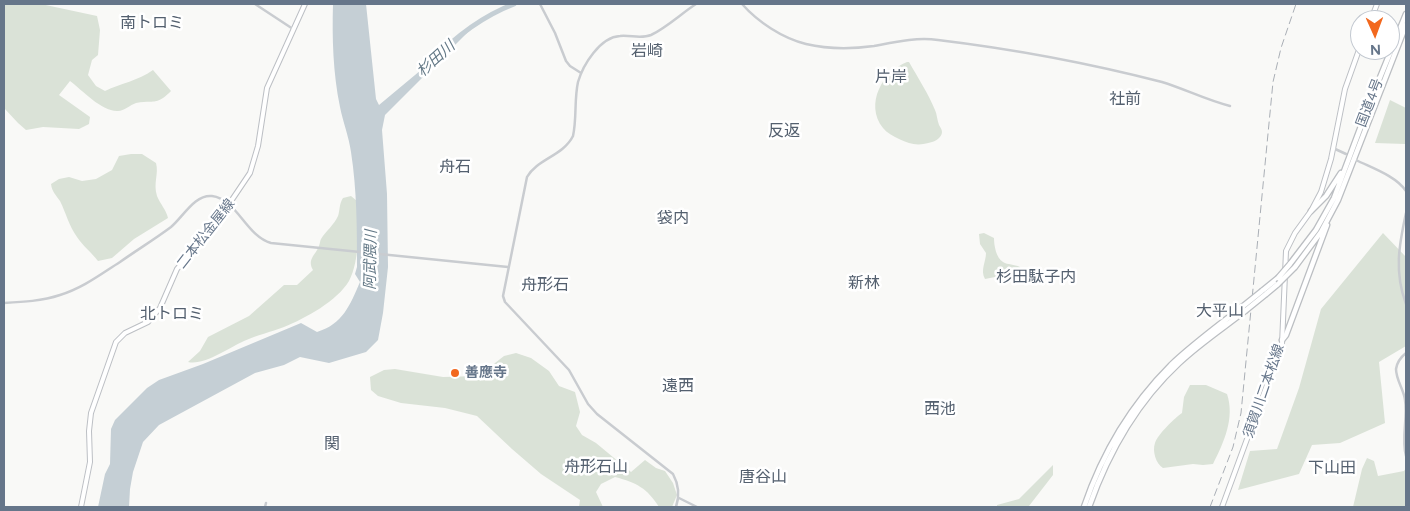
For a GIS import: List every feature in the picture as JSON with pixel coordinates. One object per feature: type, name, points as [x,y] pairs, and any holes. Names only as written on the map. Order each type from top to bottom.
[{"type":"highway","name":"国道4号","points":[[1346,165],[1406,14]]},
{"type":"highway","name":"国道4号","points":[[1330,216],[1406,25]]},
{"type":"highway","points":[[1311,211],[1326,196],[1346,165]]},
{"type":"highway","points":[[1300,257],[1334,198],[1346,165]]},
{"type":"highway","points":[[1089,507],[1113,450],[1137,412],[1165,376],[1278,281],[1300,257],[1330,216]]},
{"type":"highway","points":[[1282,340],[1286,335],[1330,216]]},
{"type":"highway","points":[[1300,257],[1313,262]]},
{"type":"highway","points":[[1084,507],[1109,447],[1144,396],[1183,354],[1244,309]]},
{"type":"main road","name":"二本松金屋線","points":[[81,507],[90,462],[89,431],[91,413],[116,342],[124,333],[148,322],[160,308],[177,269],[217,222],[250,173],[255,162],[267,88],[304,4]]},
{"type":"main road","name":"須賀川二本松線","points":[[1222,507],[1277,360],[1282,340],[1286,251],[1295,233],[1322,192],[1345,89],[1355,60]]},
{"type":"street","points":[[255,4],[293,29]]},
{"type":"street","points":[[676,507],[679,498],[676,481],[672,474],[597,414],[588,404],[569,370],[505,302],[503,293],[527,177],[533,169],[570,143],[573,136],[577,91],[581,73],[596,51],[608,40],[619,36],[640,37],[651,35],[696,4]]},
{"type":"street","points":[[742,4],[754,16],[782,34],[815,46],[860,47],[916,39],[952,42],[1055,58],[1161,82],[1210,101],[1230,106]]},
{"type":"street","points":[[541,5],[566,61],[581,73]]},
{"type":"street","points":[[1333,148],[1346,154]]},
{"type":"street","points":[[1356,160],[1397,182],[1406,191]]},
{"type":"street","points":[[4,303],[41,300],[80,287],[173,226],[198,200],[211,196],[217,197],[229,205],[255,234],[264,241],[508,268]]},
{"type":"street","points":[[1406,213],[1398,255],[1400,278],[1406,304]]},
{"type":"street","points":[[1406,353],[1399,360],[1396,369],[1405,398],[1406,456]]},
{"type":"street","points":[[679,498],[697,507]]},
{"type":"street","points":[[265,507],[266,503]]},
{"type":"shaded area","points":[[4,4],[41,4],[97,16],[100,30],[98,55],[92,60],[88,75],[96,86],[105,91],[141,77],[153,70],[171,91],[158,101],[136,103],[118,111],[105,108],[70,81],[59,95],[90,117],[89,124],[79,129],[43,127],[26,130],[4,108]]},
{"type":"shaded area","points":[[909,62],[929,98],[942,130],[940,137],[932,142],[911,144],[903,141],[886,131],[878,119],[875,109],[879,89],[890,73],[898,66]]},
{"type":"shaded area","points":[[1390,100],[1406,108],[1406,152],[1405,144],[1375,143]]},
{"type":"shaded area","points":[[142,154],[156,163],[156,191],[168,218],[134,239],[112,258],[98,261],[74,233],[51,184],[59,179],[69,177],[82,181],[96,179],[112,170],[119,156]]},
{"type":"shaded area","points":[[351,196],[357,201],[357,253],[353,273],[344,288],[329,302],[293,323],[249,339],[209,359],[188,362],[200,351],[208,337],[249,316],[284,285],[297,285],[313,270],[311,260],[321,239],[339,214],[343,198]]},
{"type":"shaded area","points":[[984,233],[994,238],[996,251],[1001,260],[1020,267],[1022,274],[1019,279],[995,277],[985,279],[983,269],[986,253],[980,244],[979,234]]},
{"type":"shaded area","points":[[1383,233],[1406,257],[1406,346],[1379,362],[1385,423],[1340,443],[1312,445],[1299,474],[1238,490],[1250,451],[1277,449],[1299,388],[1321,309]]},
{"type":"shaded area","points":[[516,353],[531,358],[549,371],[559,386],[575,392],[580,412],[576,426],[582,435],[596,443],[631,472],[645,460],[656,468],[665,471],[673,483],[677,495],[672,507],[659,507],[641,487],[615,477],[601,484],[596,492],[603,507],[579,507],[580,500],[541,474],[477,416],[445,408],[401,403],[378,396],[371,390],[370,377],[384,370],[395,369],[443,377],[479,376],[487,373],[504,356]]},
{"type":"shaded area","points":[[1190,385],[1206,385],[1227,394],[1230,412],[1227,430],[1213,464],[1193,464],[1163,468],[1158,464],[1155,457],[1155,443],[1171,422],[1182,413],[1184,397]]},
{"type":"shaded area","points":[[1367,458],[1374,461],[1378,476],[1404,471],[1406,468],[1406,507],[1353,507],[1362,469]]},
{"type":"shaded area","points":[[1053,465],[1053,475],[1029,506],[997,507],[997,505],[1019,499]]},
{"type":"water","name":"阿武隈川","points":[[333,4],[366,4],[376,99],[379,105],[475,25],[385,115],[382,130],[387,194],[388,267],[378,340],[366,352],[329,363],[300,357],[284,365],[255,373],[159,425],[143,442],[133,472],[129,507],[98,507],[105,474],[110,464],[111,429],[115,420],[147,388],[159,380],[203,364],[301,323],[317,332],[339,319],[353,298],[360,282],[355,274],[357,267],[356,195],[350,146],[340,107],[334,68]]},
{"type":"waterway","name":"杉田川","points":[[431,62],[469,28],[514,4]]},
{"type":"railway","points":[[1210,507],[1233,447],[1241,413],[1273,82],[1281,48],[1296,4]]},
{"type":"place","name":"善應寺","points":[[455,373]]},
{"type":"district","name":"南トロミ","points":[[152,23]]},
{"type":"district","name":"岩崎","points":[[647,51]]},
{"type":"district","name":"片岸","points":[[891,77]]},
{"type":"district","name":"社前","points":[[1125,99]]},
{"type":"district","name":"反返","points":[[784,131]]},
{"type":"district","name":"舟石","points":[[455,167]]},
{"type":"district","name":"袋内","points":[[673,218]]},
{"type":"district","name":"杉田駄子内","points":[[1036,277]]},
{"type":"district","name":"新林","points":[[864,283]]},
{"type":"district","name":"舟形石","points":[[545,285]]},
{"type":"district","name":"大平山","points":[[1220,311]]},
{"type":"district","name":"北トロミ","points":[[172,314]]},
{"type":"district","name":"遠西","points":[[678,386]]},
{"type":"district","name":"西池","points":[[940,409]]},
{"type":"district","name":"関","points":[[332,444]]},
{"type":"district","name":"舟形石山","points":[[596,467]]},
{"type":"district","name":"下山田","points":[[1332,468]]},
{"type":"district","name":"唐谷山","points":[[763,477]]}]
